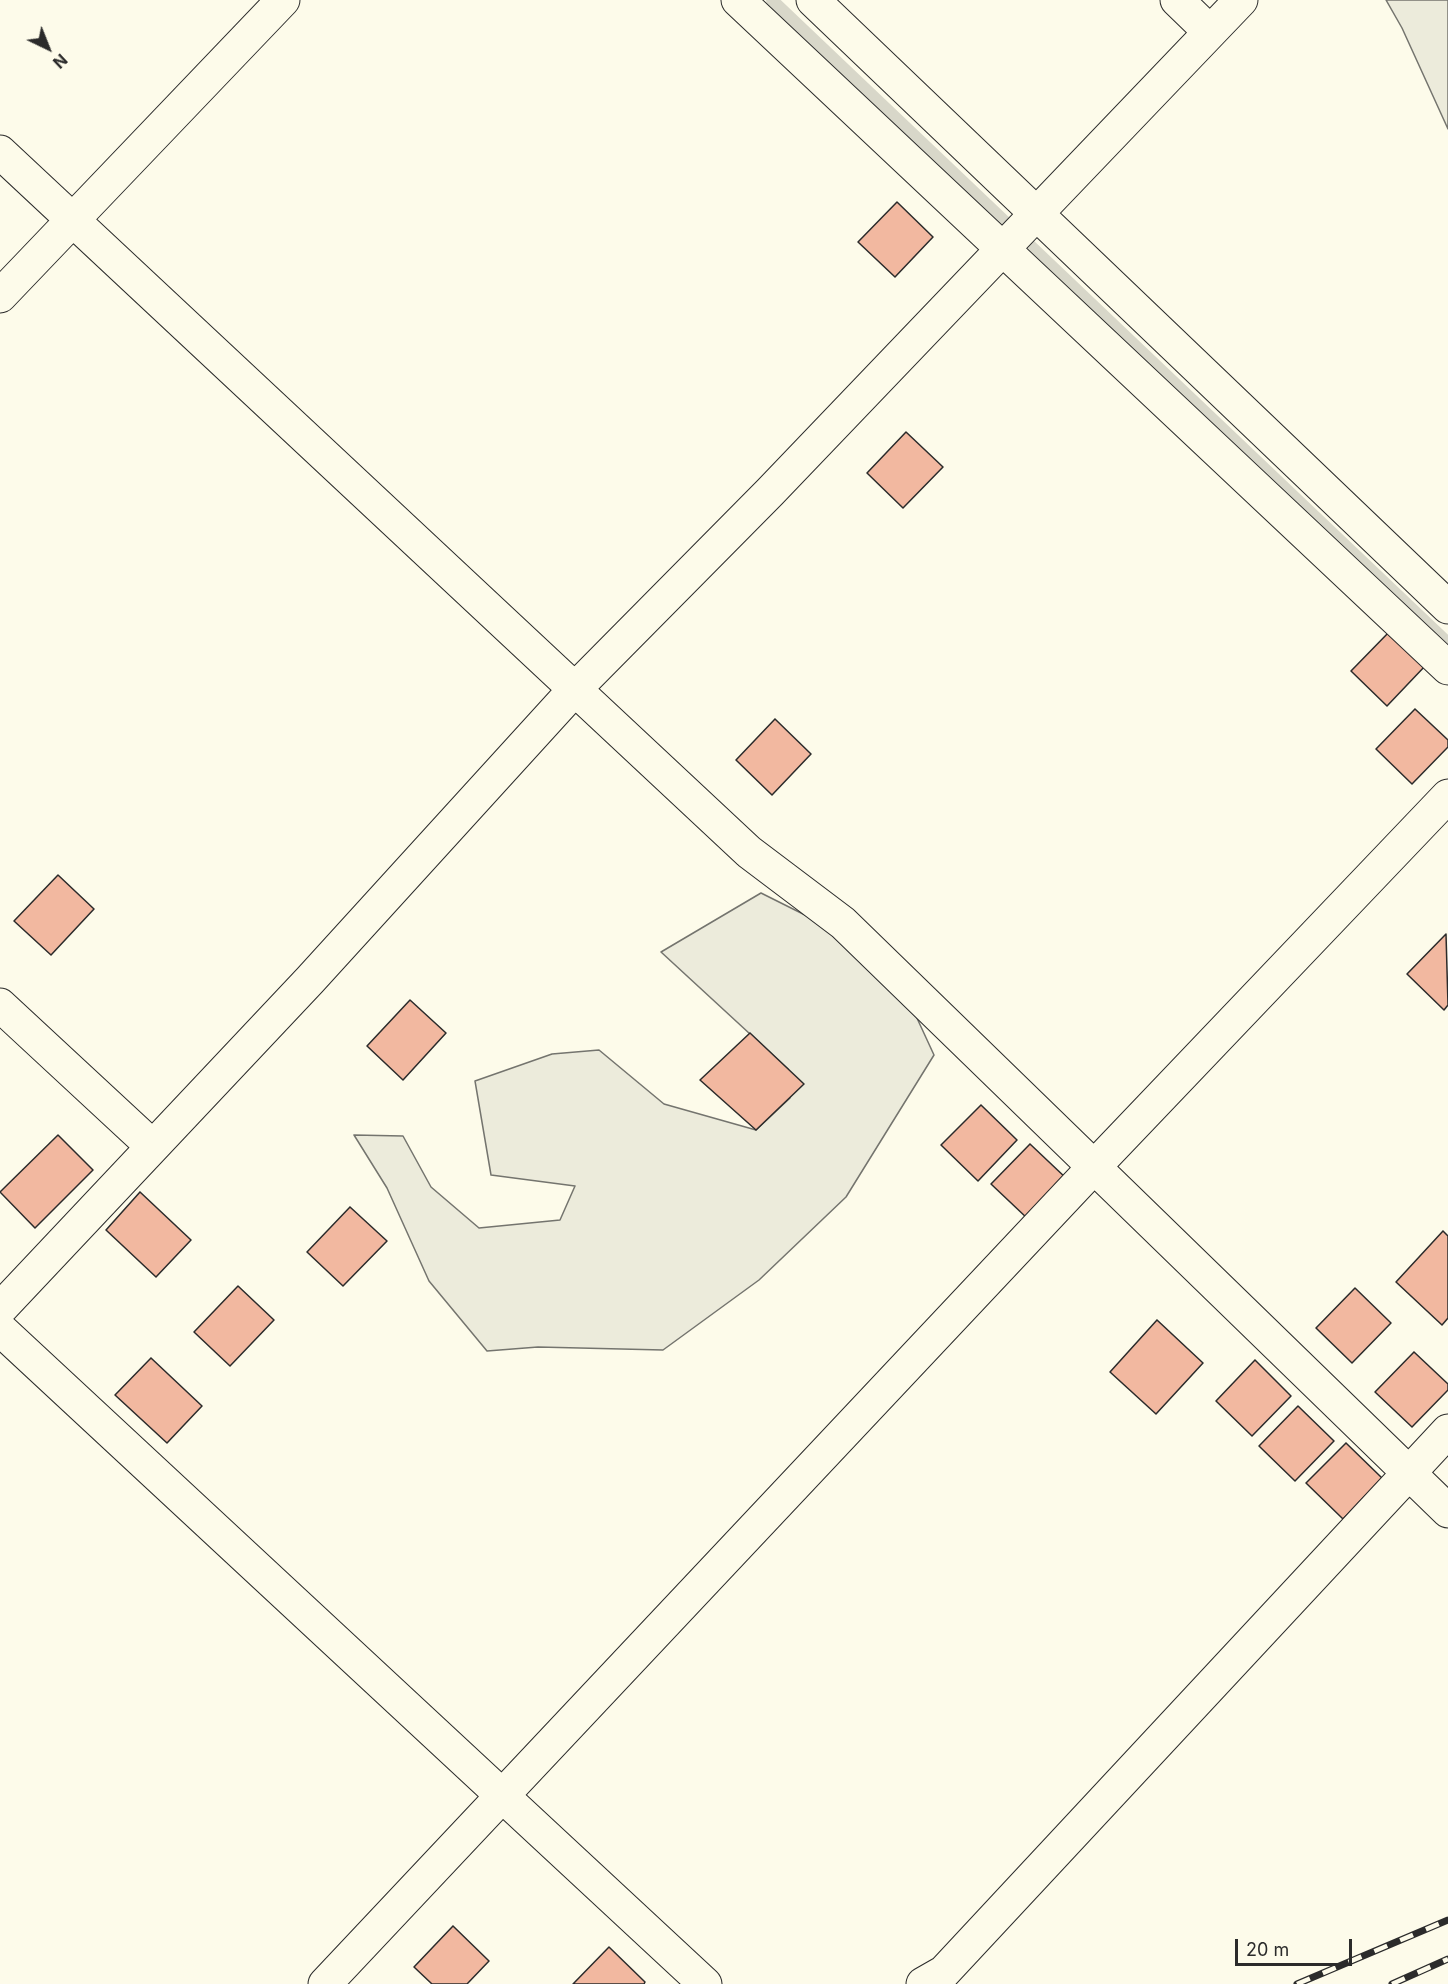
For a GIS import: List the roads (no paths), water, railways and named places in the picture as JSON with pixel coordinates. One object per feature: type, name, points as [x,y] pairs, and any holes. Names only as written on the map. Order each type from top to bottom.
[{"type":"street","points":[[0,296],[283,0]]},
{"type":"street","points":[[738,0],[1000,249],[1448,668]]},
{"type":"street","points":[[813,0],[1448,607]]},
{"type":"street","points":[[1177,0],[1210,32]]},
{"type":"street","points":[[0,1309],[310,980],[576,690],[778,483],[1241,0]]},
{"type":"street","points":[[0,152],[749,852],[843,923],[1448,1511]]},
{"type":"street","points":[[326,1984],[1094,1167],[1448,796]]},
{"type":"street","points":[[0,1005],[152,1146]]},
{"type":"street","points":[[0,1329],[705,1984]]},
{"type":"street","points":[[923,1984],[944,1972],[1448,1431]]},
{"type":"waterway","points":[[772,0],[1448,643]]},
{"type":"railway","points":[[1297,1984],[1448,1920]]},
{"type":"railway","points":[[1392,1984],[1448,1959]]}]
